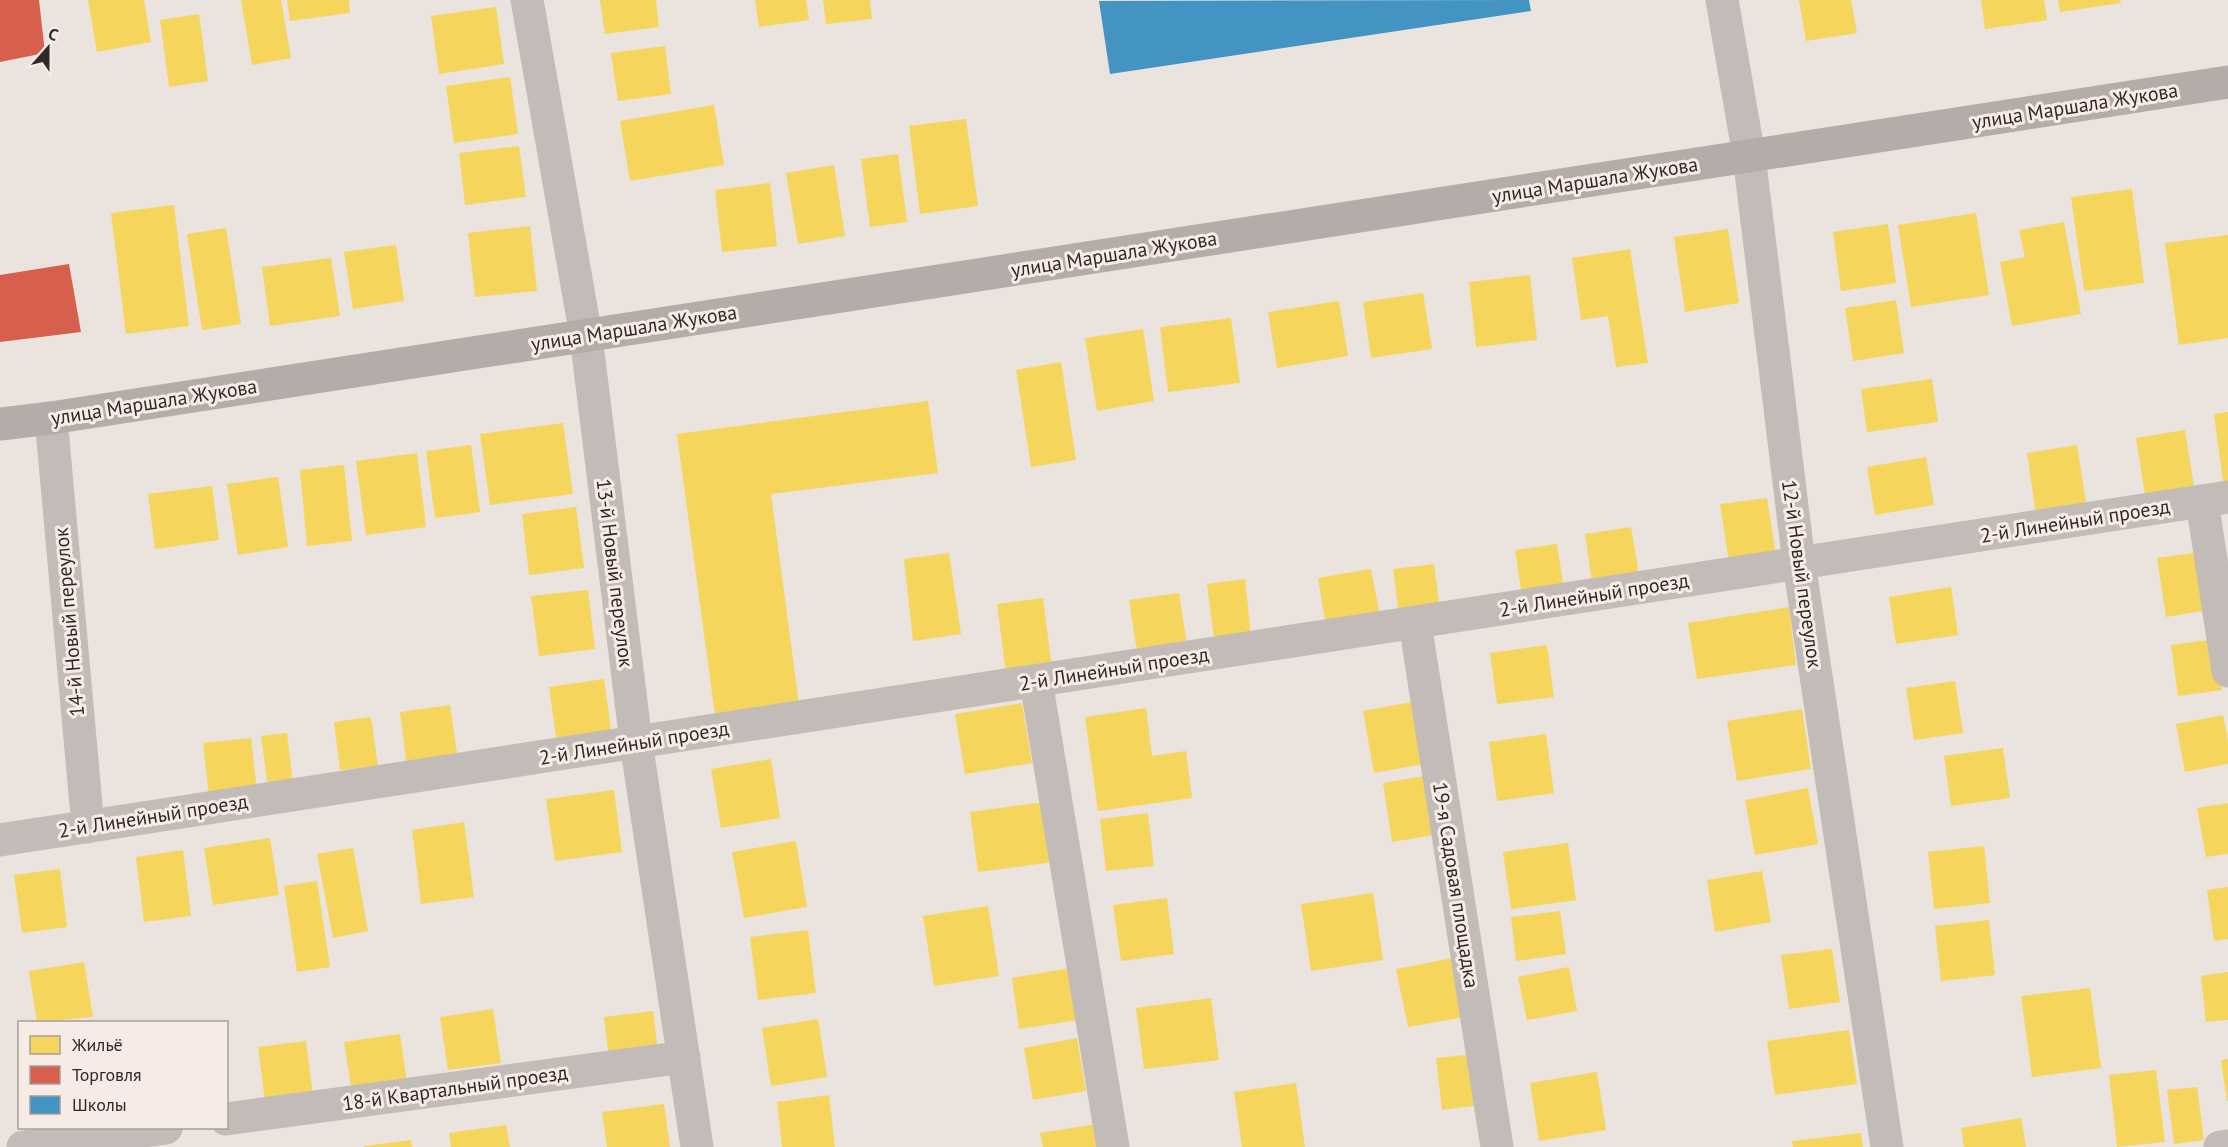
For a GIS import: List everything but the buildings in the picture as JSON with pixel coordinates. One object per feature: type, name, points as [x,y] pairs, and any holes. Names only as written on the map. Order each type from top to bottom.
[{"type":"main road","name":"улица Маршала Жукова","points":[[0,424],[586,336],[2228,82]]},
{"type":"street","name":"13-й Новый переулок","points":[[527,0],[586,336],[636,742],[697,1147]]},
{"type":"street","name":"12-й Новый переулок","points":[[1722,0],[1749,156],[1799,563],[1887,1147]]},
{"type":"street","name":"14-й Новый переулок","points":[[51,418],[88,826]]},
{"type":"street","name":"2-й Линейный проезд","points":[[0,840],[2215,499]]},
{"type":"street","points":[[2215,499],[2228,671]]},
{"type":"street","name":"19-я Садовая площадка","points":[[1415,623],[1497,1147]]},
{"type":"street","points":[[1036,681],[1113,1147]]},
{"type":"street","name":"18-й Квартальный проезд","points":[[228,1119],[684,1056]]},
{"type":"street","points":[[23,1147],[158,1129]]},
{"type":"street","points":[[2220,1147],[2228,1146]]}]
